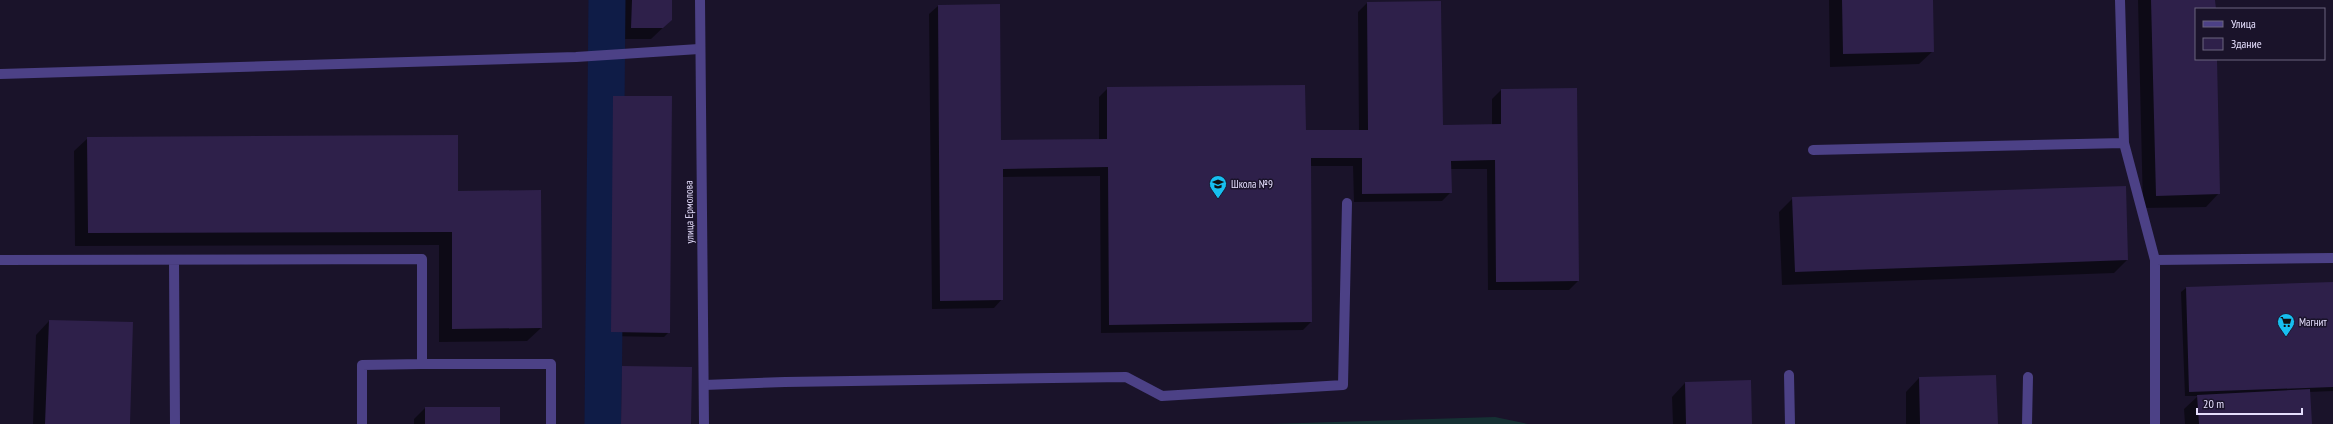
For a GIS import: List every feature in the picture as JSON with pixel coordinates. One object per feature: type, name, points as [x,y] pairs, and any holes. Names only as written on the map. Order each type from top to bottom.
[{"type":"street","name":"улица Ермолова","points":[[700,0],[699,49],[704,424]]},
{"type":"street","points":[[2120,0],[2124,143],[2155,260],[2156,424]]},
{"type":"street","points":[[0,74],[576,57],[699,49]]},
{"type":"street","points":[[1813,150],[2124,143]]},
{"type":"street","points":[[704,385],[785,382],[1126,377],[1162,396],[1343,385],[1347,203]]},
{"type":"street","points":[[2155,260],[2333,258]]},
{"type":"street","points":[[0,260],[422,259],[422,364]]},
{"type":"street","points":[[174,260],[175,424]]},
{"type":"street","points":[[362,424],[362,365],[422,364],[551,364],[551,424]]},
{"type":"street","points":[[1789,375],[1790,424]]},
{"type":"street","points":[[2027,424],[2028,377]]},
{"type":"green space","points":[[1495,417],[1528,424],[1268,424]]},
{"type":"building","points":[[632,0],[672,0],[672,20],[663,28],[631,28]]},
{"type":"building","points":[[1842,0],[1933,0],[1934,52],[1843,54]]},
{"type":"building","points":[[2151,0],[2215,0],[2216,8],[2195,8],[2195,60],[2217,60],[2220,194],[2156,196]]},
{"type":"building","points":[[1441,1],[1443,125],[1501,124],[1501,89],[1577,88],[1579,281],[1496,282],[1495,160],[1451,161],[1452,193],[1362,194],[1362,158],[1311,158],[1312,322],[1109,325],[1108,167],[1003,169],[1003,300],[940,301],[938,5],[1000,4],[1001,140],[1107,139],[1107,87],[1305,85],[1306,130],[1368,130],[1367,2]]},
{"type":"building","points":[[613,96],[672,96],[670,333],[611,332]]},
{"type":"building","points":[[458,135],[458,191],[541,190],[542,328],[452,329],[452,232],[88,233],[87,137]]},
{"type":"building","points":[[2126,186],[2128,260],[1795,272],[1792,197]]},
{"type":"building","points":[[2333,282],[2333,387],[2189,392],[2186,287]]},
{"type":"building","points":[[49,320],[133,322],[130,424],[45,424]]},
{"type":"building","points":[[622,366],[692,367],[691,424],[621,424]]},
{"type":"building","points":[[1996,375],[1998,424],[1920,424],[1919,377]]},
{"type":"building","points":[[1751,380],[1752,424],[1686,424],[1685,382]]},
{"type":"building","points":[[2310,389],[2312,424],[2199,424],[2197,395]]},
{"type":"building","points":[[425,407],[500,407],[500,424],[425,424]]},
{"type":"waterway","points":[[603,424],[607,0]]},
{"type":"place","name":"Школа №9","points":[[1218,199]]},
{"type":"place","name":"Магнит","points":[[2286,337]]}]
